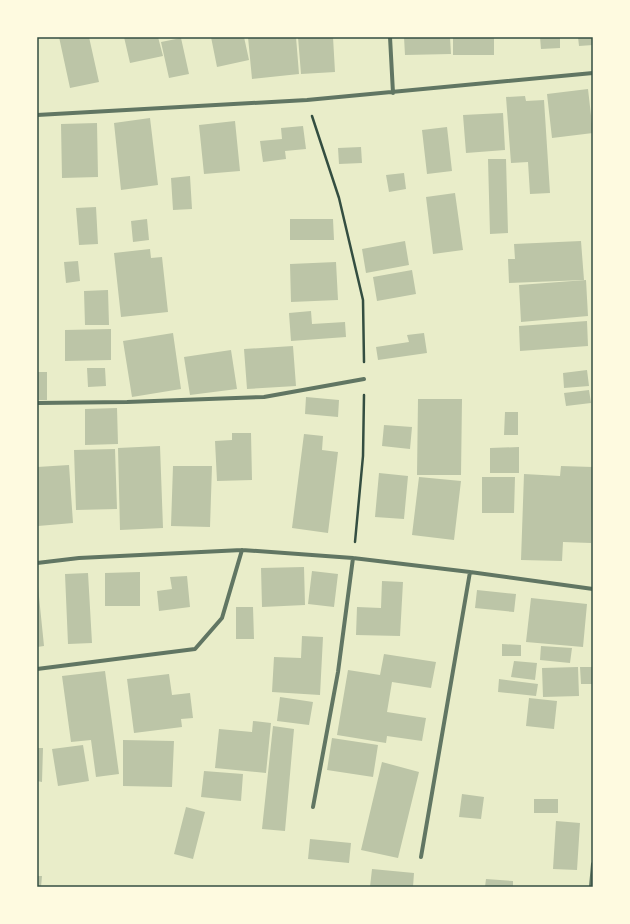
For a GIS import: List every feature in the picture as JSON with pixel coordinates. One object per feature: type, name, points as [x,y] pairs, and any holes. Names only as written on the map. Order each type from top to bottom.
[{"type":"street","points":[[390,37],[393,93]]},
{"type":"street","points":[[37,115],[307,100],[593,73]]},
{"type":"street","points":[[37,403],[127,402],[264,397],[364,379]]},
{"type":"street","points":[[37,669],[195,649],[222,618],[242,550]]},
{"type":"street","points":[[37,563],[78,558],[242,550],[353,558],[593,588]]},
{"type":"street","points":[[313,807],[338,672],[353,558]]},
{"type":"street","points":[[421,857],[470,572]]},
{"type":"street","points":[[592,887],[593,864]]},
{"type":"path","points":[[307,100],[339,198],[363,300],[363,456],[353,558]]},
{"type":"building","points":[[59,37],[89,37],[99,82],[70,88]]},
{"type":"building","points":[[124,37],[158,37],[163,56],[130,63]]},
{"type":"building","points":[[211,37],[244,37],[249,60],[217,67]]},
{"type":"building","points":[[248,37],[296,37],[299,74],[252,79]]},
{"type":"building","points":[[298,37],[333,37],[335,72],[301,74]]},
{"type":"building","points":[[404,37],[450,37],[451,54],[405,55]]},
{"type":"building","points":[[453,37],[494,37],[494,55],[453,55]]},
{"type":"building","points":[[540,37],[560,37],[560,48],[541,49]]},
{"type":"building","points":[[578,37],[593,37],[593,45],[579,46]]},
{"type":"building","points":[[181,38],[189,74],[169,78],[161,42]]},
{"type":"building","points":[[588,89],[593,133],[552,138],[547,94]]},
{"type":"building","points":[[525,96],[526,101],[544,100],[550,193],[530,194],[528,162],[511,163],[506,97]]},
{"type":"building","points":[[503,113],[505,150],[466,153],[463,115]]},
{"type":"building","points":[[150,118],[158,185],[121,190],[114,123]]},
{"type":"building","points":[[235,121],[240,171],[204,174],[199,125]]},
{"type":"building","points":[[97,123],[98,177],[62,178],[61,124]]},
{"type":"building","points":[[303,126],[306,149],[285,151],[286,159],[263,162],[260,141],[282,139],[281,128]]},
{"type":"building","points":[[447,127],[452,171],[427,174],[422,130]]},
{"type":"building","points":[[361,147],[362,163],[339,164],[338,148]]},
{"type":"building","points":[[488,159],[506,159],[508,233],[490,234]]},
{"type":"building","points":[[404,173],[406,189],[389,192],[386,175]]},
{"type":"building","points":[[190,176],[192,209],[173,210],[171,178]]},
{"type":"building","points":[[455,193],[463,250],[433,254],[426,197]]},
{"type":"building","points":[[96,207],[98,244],[79,245],[76,208]]},
{"type":"building","points":[[147,219],[149,240],[133,242],[131,221]]},
{"type":"building","points":[[290,219],[333,219],[334,240],[290,240]]},
{"type":"building","points":[[405,241],[409,265],[366,273],[362,249]]},
{"type":"building","points":[[581,241],[584,280],[509,283],[508,259],[515,259],[514,244]]},
{"type":"building","points":[[150,249],[151,258],[162,257],[168,312],[121,317],[114,253]]},
{"type":"building","points":[[78,261],[80,281],[66,283],[64,262]]},
{"type":"building","points":[[336,262],[338,300],[291,302],[290,264]]},
{"type":"building","points":[[412,270],[416,294],[377,301],[373,277]]},
{"type":"building","points":[[586,280],[588,316],[521,322],[519,285]]},
{"type":"building","points":[[108,290],[109,325],[85,325],[84,291]]},
{"type":"building","points":[[311,311],[312,324],[345,322],[346,337],[291,341],[289,313]]},
{"type":"building","points":[[587,321],[588,346],[520,351],[519,326]]},
{"type":"building","points":[[111,329],[111,360],[65,361],[65,330]]},
{"type":"building","points":[[173,333],[181,389],[132,397],[123,341]]},
{"type":"building","points":[[424,333],[427,353],[378,360],[376,347],[409,342],[407,335]]},
{"type":"building","points":[[293,346],[296,386],[247,389],[244,349]]},
{"type":"building","points":[[231,350],[237,389],[190,395],[184,357]]},
{"type":"building","points":[[87,368],[105,368],[106,386],[88,387]]},
{"type":"building","points":[[587,370],[589,386],[564,388],[563,373]]},
{"type":"building","points":[[37,372],[47,372],[47,400],[37,400]]},
{"type":"building","points":[[589,390],[591,403],[566,406],[564,393]]},
{"type":"building","points":[[306,397],[339,400],[338,417],[305,414]]},
{"type":"building","points":[[418,399],[462,399],[461,475],[417,475]]},
{"type":"building","points":[[117,408],[118,444],[85,445],[85,409]]},
{"type":"building","points":[[505,412],[518,412],[518,435],[504,435]]},
{"type":"building","points":[[384,425],[412,427],[410,449],[382,446]]},
{"type":"building","points":[[232,433],[251,433],[252,480],[217,481],[215,441],[232,440]]},
{"type":"building","points":[[304,434],[323,436],[322,450],[338,452],[328,533],[292,528]]},
{"type":"building","points":[[160,446],[163,528],[120,530],[118,448]]},
{"type":"building","points":[[519,447],[519,473],[490,473],[490,448]]},
{"type":"building","points":[[115,449],[117,509],[76,510],[74,450]]},
{"type":"building","points":[[69,465],[73,523],[38,526],[37,467]]},
{"type":"building","points":[[173,466],[212,466],[210,527],[171,526]]},
{"type":"building","points":[[561,466],[593,467],[591,543],[563,542],[562,561],[521,560],[524,474],[560,476]]},
{"type":"building","points":[[379,473],[408,476],[404,519],[375,517]]},
{"type":"building","points":[[419,477],[461,481],[454,540],[412,535]]},
{"type":"building","points":[[482,477],[515,477],[514,513],[482,513]]},
{"type":"building","points":[[304,567],[305,605],[262,607],[261,568]]},
{"type":"building","points":[[312,571],[338,574],[334,607],[308,604]]},
{"type":"building","points":[[140,572],[140,606],[105,606],[105,573]]},
{"type":"building","points":[[88,573],[92,643],[68,644],[65,574]]},
{"type":"building","points":[[187,576],[190,607],[159,611],[157,591],[172,589],[170,577]]},
{"type":"building","points":[[382,581],[403,582],[400,636],[356,635],[357,607],[381,608]]},
{"type":"building","points":[[37,587],[44,646],[37,647]]},
{"type":"building","points":[[477,590],[516,594],[514,612],[475,608]]},
{"type":"building","points":[[531,598],[587,604],[583,647],[526,642]]},
{"type":"building","points":[[236,607],[253,607],[254,639],[236,639]]},
{"type":"building","points":[[302,636],[323,637],[320,695],[272,692],[274,657],[301,658]]},
{"type":"building","points":[[502,644],[521,645],[521,656],[502,656]]},
{"type":"building","points":[[541,646],[572,648],[570,663],[540,660]]},
{"type":"building","points":[[384,654],[436,662],[431,688],[392,682],[387,712],[426,718],[422,741],[387,736],[386,743],[337,735],[348,670],[380,675]]},
{"type":"building","points":[[514,661],[537,663],[535,680],[511,677]]},
{"type":"building","points":[[578,667],[579,696],[543,697],[542,668]]},
{"type":"building","points":[[580,667],[592,667],[593,684],[581,684]]},
{"type":"building","points":[[105,671],[119,774],[96,777],[91,740],[71,742],[62,676]]},
{"type":"building","points":[[169,674],[172,695],[190,693],[193,718],[181,719],[182,727],[134,733],[127,679]]},
{"type":"building","points":[[499,679],[538,684],[536,696],[498,692]]},
{"type":"building","points":[[280,697],[313,702],[309,725],[277,721]]},
{"type":"building","points":[[529,698],[557,701],[554,729],[526,726]]},
{"type":"building","points":[[253,721],[271,723],[266,773],[215,768],[219,729],[252,732]]},
{"type":"building","points":[[273,726],[294,729],[285,831],[262,829]]},
{"type":"building","points":[[332,738],[378,745],[373,777],[327,770]]},
{"type":"building","points":[[123,740],[174,741],[172,787],[123,786]]},
{"type":"building","points":[[83,745],[89,781],[58,786],[52,749]]},
{"type":"building","points":[[37,748],[43,748],[42,782],[37,781]]},
{"type":"building","points":[[382,762],[419,772],[398,858],[361,850]]},
{"type":"building","points":[[204,771],[243,774],[241,801],[201,797]]},
{"type":"building","points":[[462,794],[484,797],[481,819],[459,817]]},
{"type":"building","points":[[534,799],[558,799],[558,813],[534,813]]},
{"type":"building","points":[[186,807],[205,812],[193,859],[174,854]]},
{"type":"building","points":[[556,821],[580,823],[577,870],[553,869]]},
{"type":"building","points":[[310,839],[351,843],[349,863],[308,859]]},
{"type":"building","points":[[372,869],[414,873],[413,887],[370,887]]},
{"type":"building","points":[[37,876],[42,876],[41,887],[37,887]]},
{"type":"building","points":[[486,879],[513,881],[513,887],[485,887]]}]
